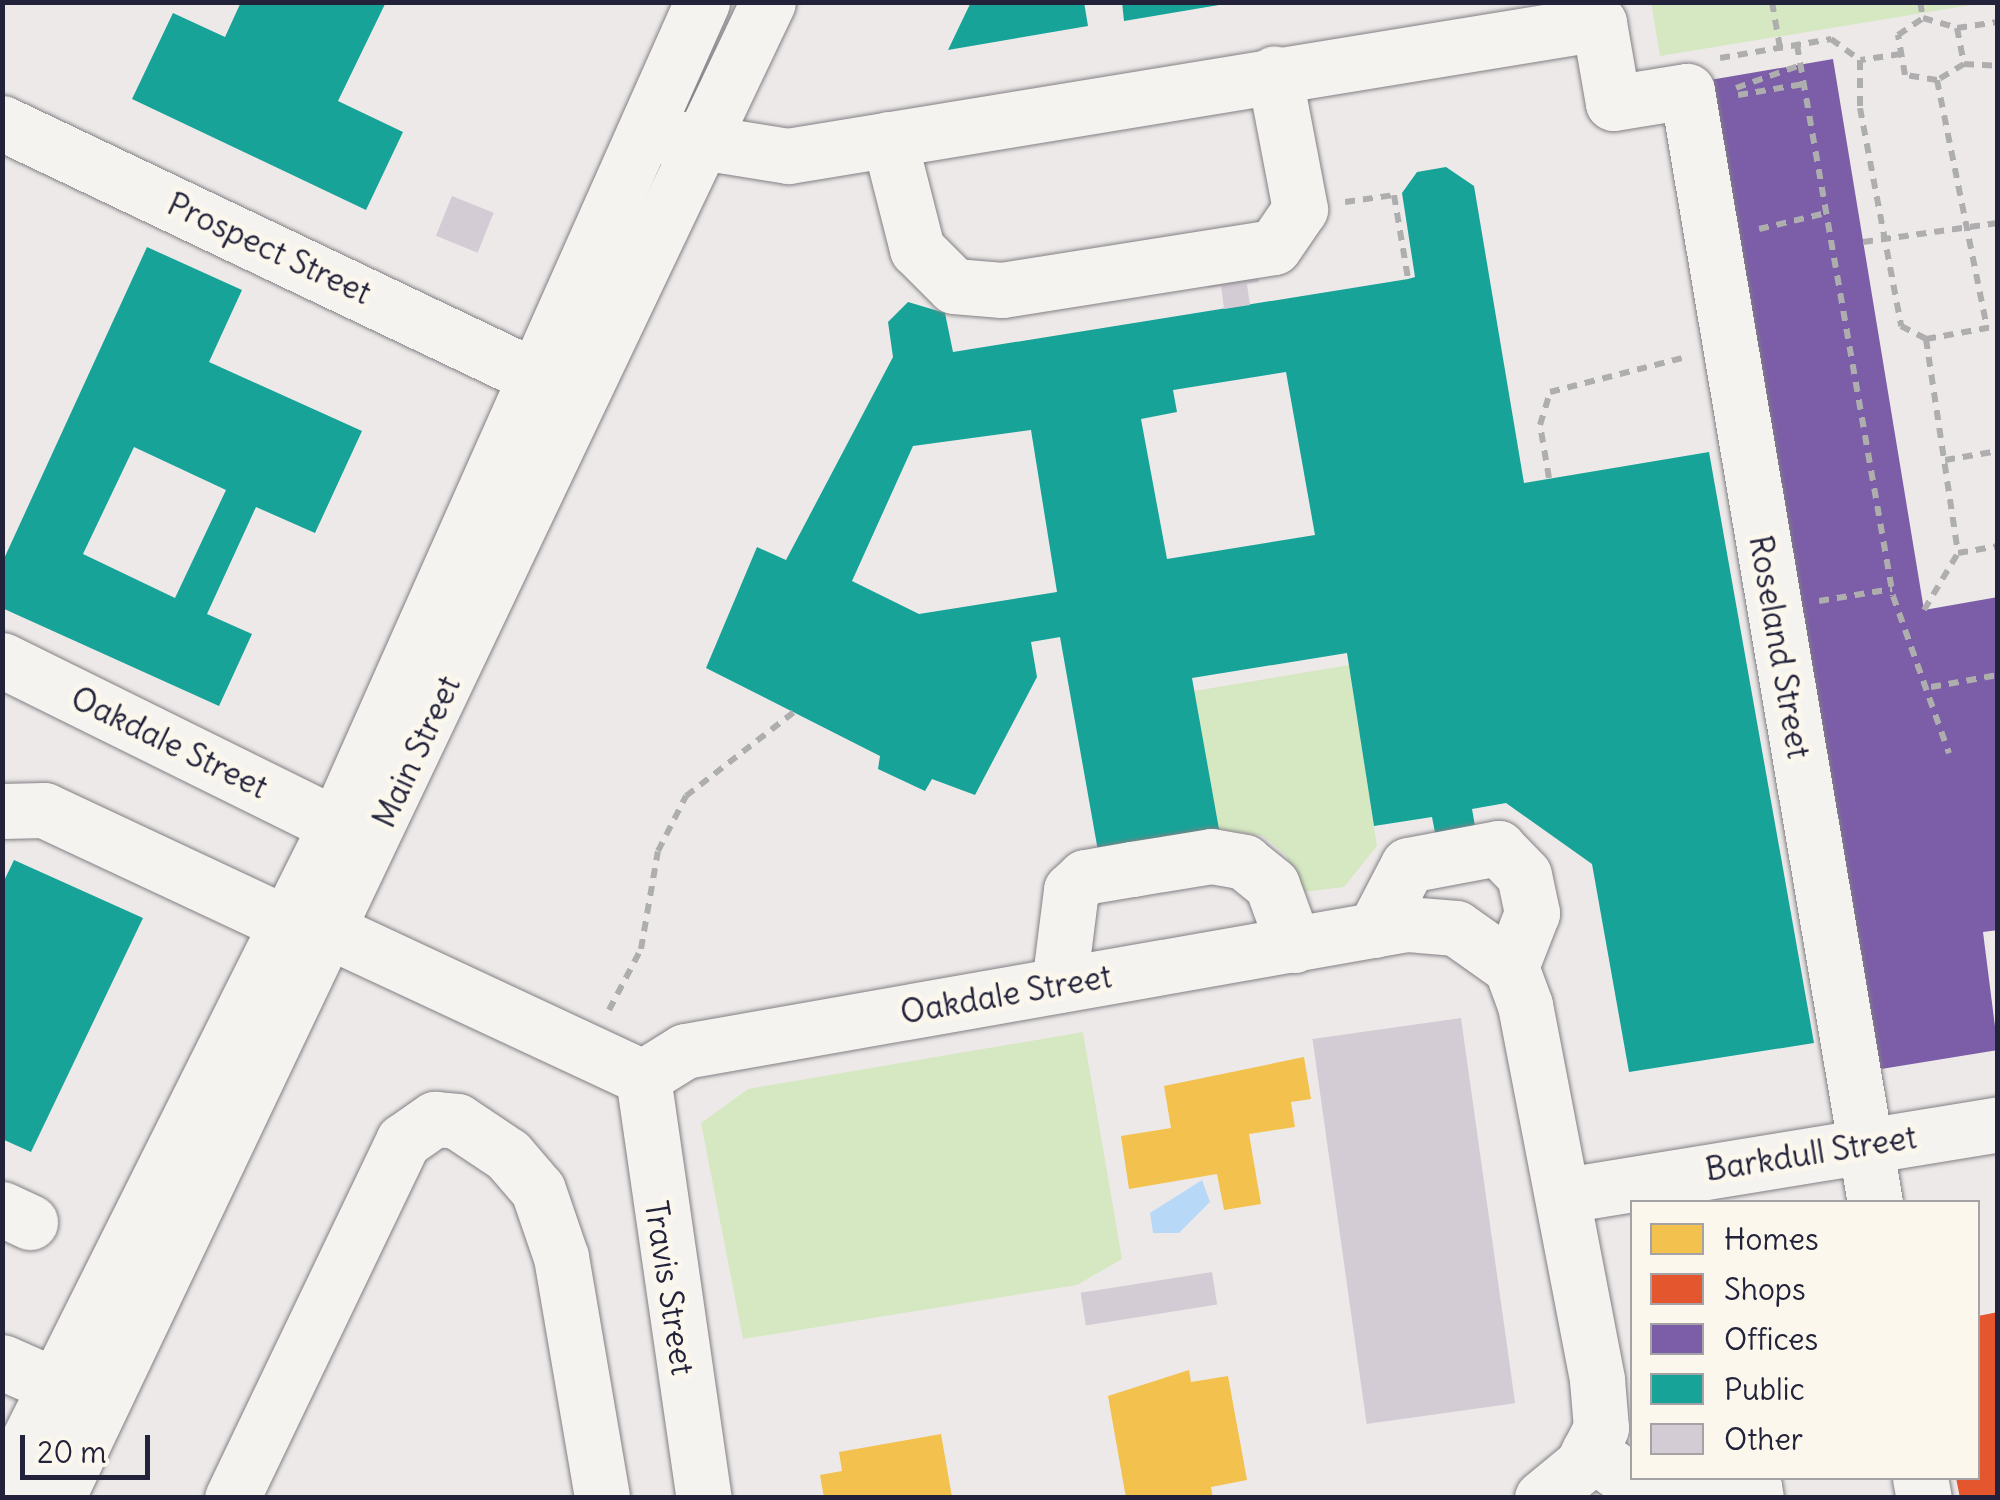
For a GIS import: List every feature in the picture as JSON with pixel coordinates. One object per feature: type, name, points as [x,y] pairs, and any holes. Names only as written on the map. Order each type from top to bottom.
[{"type":"street","name":"Main Street","points":[[306,923],[336,825],[702,2]]},
{"type":"street","name":"Main Street","points":[[2,1493],[78,1396],[306,923],[768,2]]},
{"type":"street","points":[[645,133],[698,146],[788,156],[1274,72],[1600,22],[1613,104],[1710,94]]},
{"type":"street","points":[[890,140],[917,249],[954,286],[1002,290],[1274,247],[1300,209],[1274,72]]},
{"type":"street","name":"Roseland Street","points":[[1710,94],[1875,1200]]},
{"type":"street","name":"Prospect Street","points":[[2,123],[536,377]]},
{"type":"street","name":"Oakdale Street","points":[[2,660],[336,825]]},
{"type":"street","points":[[3,813],[44,810],[306,923],[643,1077]]},
{"type":"street","points":[[1374,930],[1408,865],[1498,848],[1524,875],[1532,913],[1512,967],[1566,1195],[1597,1380],[1601,1428],[1589,1451],[1542,1498]]},
{"type":"street","points":[[1059,985],[1071,890],[1085,877],[1210,856],[1244,862],[1272,885],[1294,944]]},
{"type":"street","name":"Oakdale Street","points":[[643,1077],[685,1051],[1374,930],[1456,928],[1512,967]]},
{"type":"street","name":"Travis Street","points":[[643,1077],[704,1498]]},
{"type":"street","points":[[232,1498],[403,1142],[435,1119],[457,1121],[508,1155],[538,1190],[561,1256],[602,1498]]},
{"type":"street","name":"Barkdull Street","points":[[1566,1195],[1696,1188],[1865,1145],[1998,1124]]},
{"type":"street","points":[[2,1362],[78,1396]]},
{"type":"street","name":"Main Street","points":[[58,1498],[78,1396]]},
{"type":"street","points":[[1589,1451],[1655,1498]]},
{"type":"street","points":[[1683,1498],[1754,1487]]},
{"type":"path","points":[[1772,2],[1780,48]]},
{"type":"path","points":[[1920,2],[1923,18]]},
{"type":"path","points":[[1923,18],[1957,28],[1998,22]]},
{"type":"path","points":[[1923,18],[1898,35],[1905,75],[1937,80],[1964,64],[1998,66]]},
{"type":"path","points":[[1957,28],[1964,64]]},
{"type":"path","points":[[1710,94],[1707,61],[1832,39],[1860,60],[1901,54]]},
{"type":"path","points":[[1797,45],[1892,588],[1931,686],[1949,753]]},
{"type":"path","points":[[1860,60],[1860,108],[1901,326],[1926,338],[1998,326]]},
{"type":"path","points":[[1710,94],[1801,65]]},
{"type":"path","points":[[1937,80],[1970,227],[1987,328]]},
{"type":"path","points":[[1710,94],[1804,84]]},
{"type":"path","points":[[1300,209],[1394,195],[1408,279]]},
{"type":"path","points":[[1742,233],[1826,214]]},
{"type":"path","points":[[1863,242],[1998,223]]},
{"type":"path","points":[[1924,610],[1958,553],[1926,338]]},
{"type":"path","points":[[1549,478],[1540,426],[1550,392],[1566,381],[1697,355]]},
{"type":"path","points":[[1945,460],[1998,451]]},
{"type":"path","points":[[1958,553],[1998,546]]},
{"type":"path","points":[[1812,602],[1892,588]]},
{"type":"path","points":[[1931,686],[1998,675]]},
{"type":"path","points":[[588,1051],[641,949],[658,851],[686,796],[794,712]]},
{"type":"green space","points":[[1651,2],[1984,3],[1660,56]]},
{"type":"green space","points":[[1349,665],[1377,846],[1344,887],[1303,892],[1286,855],[1263,836],[1219,829],[1194,691]]},
{"type":"green space","points":[[1083,1032],[1122,1259],[1077,1285],[743,1339],[701,1123],[748,1089]]},
{"type":"water","points":[[1202,1180],[1210,1202],[1179,1233],[1153,1233],[1150,1213]]},
{"type":"building: Homes","points":[[1304,1057],[1311,1099],[1291,1102],[1295,1127],[1249,1134],[1261,1204],[1224,1210],[1217,1174],[1129,1189],[1121,1136],[1171,1128],[1164,1086]]},
{"type":"building: Homes","points":[[1189,1370],[1191,1382],[1228,1376],[1247,1480],[1211,1487],[1213,1498],[1126,1498],[1108,1396]]},
{"type":"building: Homes","points":[[941,1434],[952,1497],[824,1498],[820,1475],[842,1471],[839,1452]]},
{"type":"building: Shops","points":[[1998,1312],[1998,1498],[1960,1498],[1956,1480],[1980,1480],[1980,1316]]},
{"type":"building: Offices","points":[[1833,59],[1924,610],[1998,597],[1998,930],[1983,932],[1998,1050],[1869,1071],[1704,81]]},
{"type":"building: Public","points":[[241,2],[386,2],[338,101],[403,132],[366,210],[132,99],[173,13],[225,37]]},
{"type":"building: Public","points":[[971,2],[1084,2],[1088,26],[948,50]]},
{"type":"building: Public","points":[[1122,2],[1219,2],[1219,5],[1124,21]]},
{"type":"building: Public","points":[[1446,167],[1474,186],[1524,483],[1709,452],[1814,1043],[1629,1072],[1592,864],[1506,803],[1472,809],[1477,837],[1437,843],[1432,817],[1374,826],[1347,653],[1192,678],[1219,829],[1098,851],[1060,637],[1031,642],[1037,677],[975,795],[932,779],[925,791],[878,769],[880,756],[706,668],[757,547],[786,560],[893,357],[888,322],[908,302],[945,313],[953,352],[1408,279],[1415,277],[1402,193],[1417,172]],"holes":[[[1286,372],[1315,535],[1167,559],[1141,419],[1177,412],[1173,390]],[[1031,430],[1057,592],[919,614],[852,581],[913,446]]]},
{"type":"building: Public","points":[[147,247],[242,290],[209,362],[362,431],[315,533],[256,507],[207,614],[252,634],[219,706],[2,608],[2,563]],"holes":[[[134,447],[226,490],[175,598],[83,554]]]},
{"type":"building: Public","points":[[14,860],[143,918],[31,1152],[2,1139],[2,885]]},
{"type":"building: Other","points":[[452,196],[494,213],[478,253],[436,236]]},
{"type":"building: Other","points":[[1251,229],[1259,282],[1247,284],[1250,305],[1224,309],[1221,286],[1208,288],[1201,236]]},
{"type":"building: Other","points":[[1461,1018],[1515,1403],[1367,1424],[1312,1039]]},
{"type":"building: Other","points":[[1212,1272],[1217,1305],[1086,1325],[1081,1293]]}]
